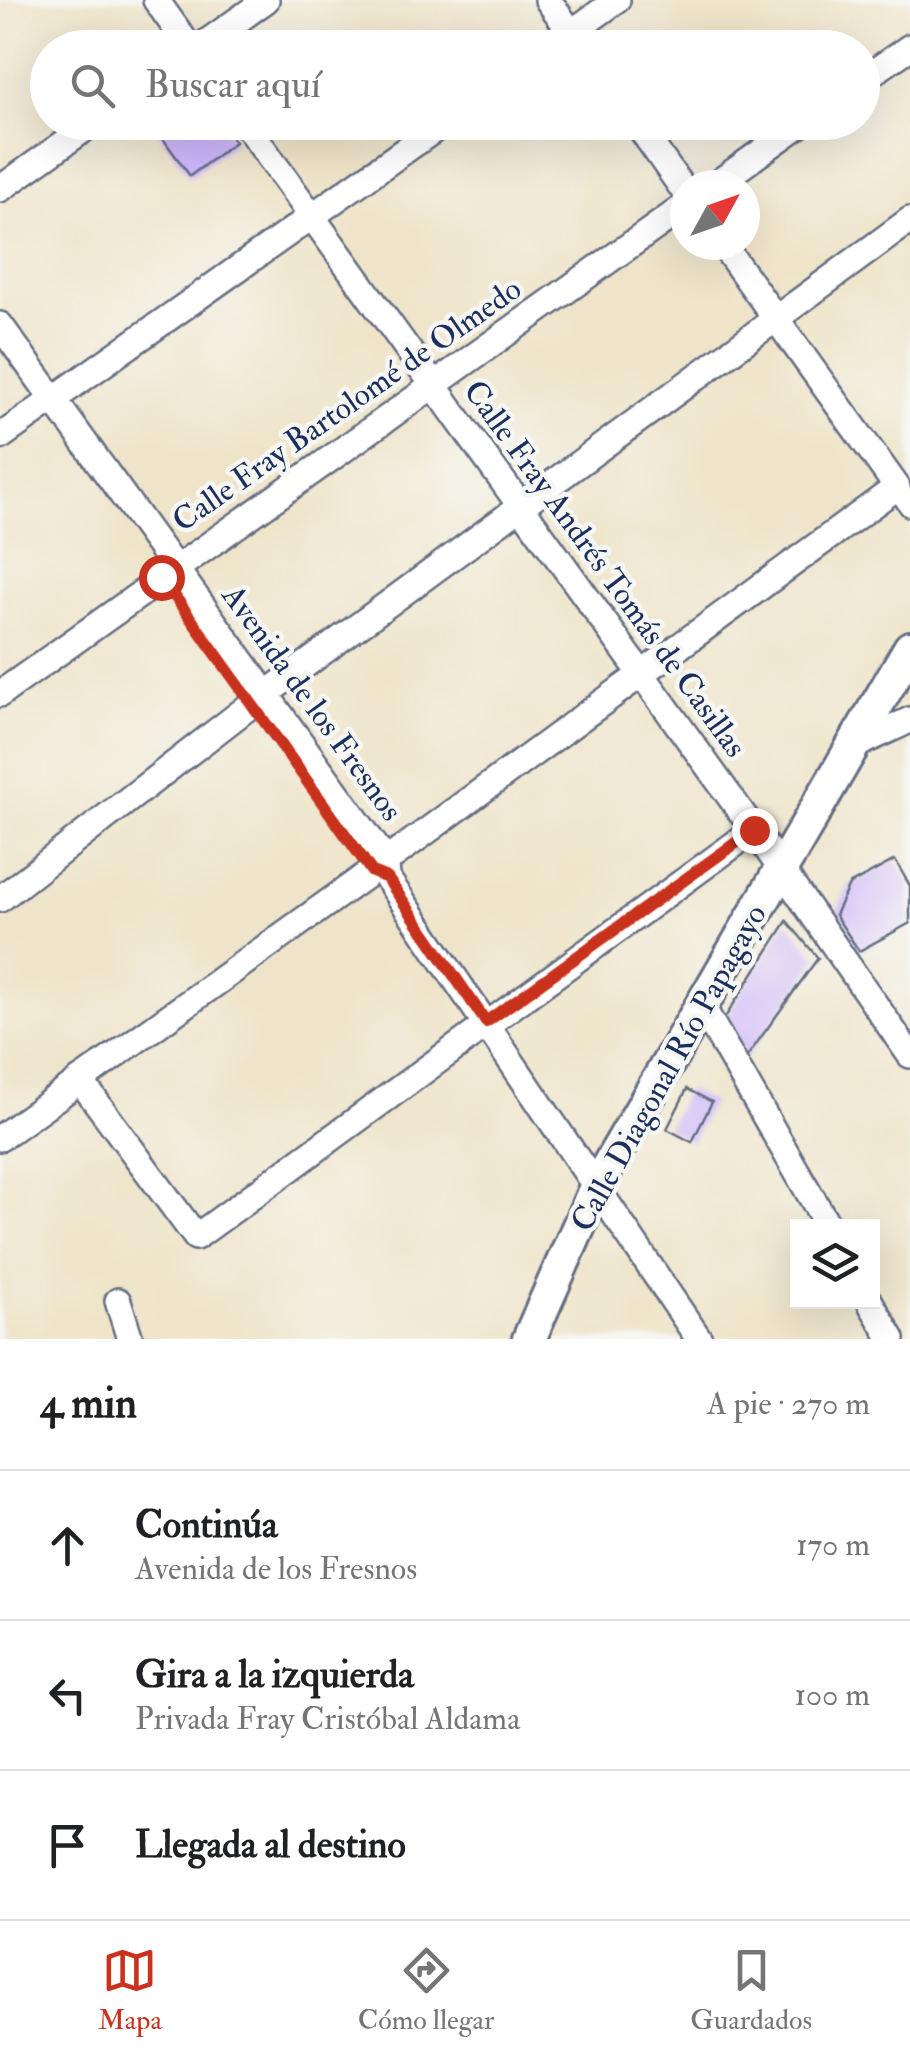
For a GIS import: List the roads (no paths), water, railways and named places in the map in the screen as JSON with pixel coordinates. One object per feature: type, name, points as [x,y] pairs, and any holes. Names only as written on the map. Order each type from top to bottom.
[{"type":"street","points":[[156,0],[177,30]]},
{"type":"street","points":[[224,30],[266,0]]},
{"type":"street","points":[[548,0],[562,30]]},
{"type":"street","points":[[582,30],[617,0]]},
{"type":"street","points":[[880,67],[910,46]]},
{"type":"street","points":[[0,189],[69,140]]},
{"type":"street","name":"Calle Fray Andrés Tomás de Casillas","points":[[257,140],[754,830],[910,1055]]},
{"type":"street","points":[[0,437],[420,140]]},
{"type":"street","points":[[649,140],[670,171]]},
{"type":"street","points":[[735,170],[778,140]]},
{"type":"street","name":"Calle Fray Bartolomé de Olmedo","points":[[0,694],[670,217]]},
{"type":"street","points":[[0,899],[259,700],[776,318],[907,227]]},
{"type":"street","points":[[0,1138],[382,870],[640,673],[903,497],[734,260]]},
{"type":"street","name":"Avenida de los Fresnos","points":[[0,324],[48,405],[382,870],[699,1339]]},
{"type":"street","name":"Avenida de los Fresnos","points":[[0,352],[48,405]]},
{"type":"street","name":"Calle Diagonal Río Papagayo","points":[[529,1339],[596,1185],[910,648]]},
{"type":"street","points":[[852,747],[910,720]]},
{"type":"street","points":[[80,1080],[196,1237],[754,830]]},
{"type":"street","points":[[701,1005],[824,1219]]},
{"type":"street","points":[[118,1302],[130,1339]]},
{"type":"street","points":[[874,1309],[892,1339]]}]
